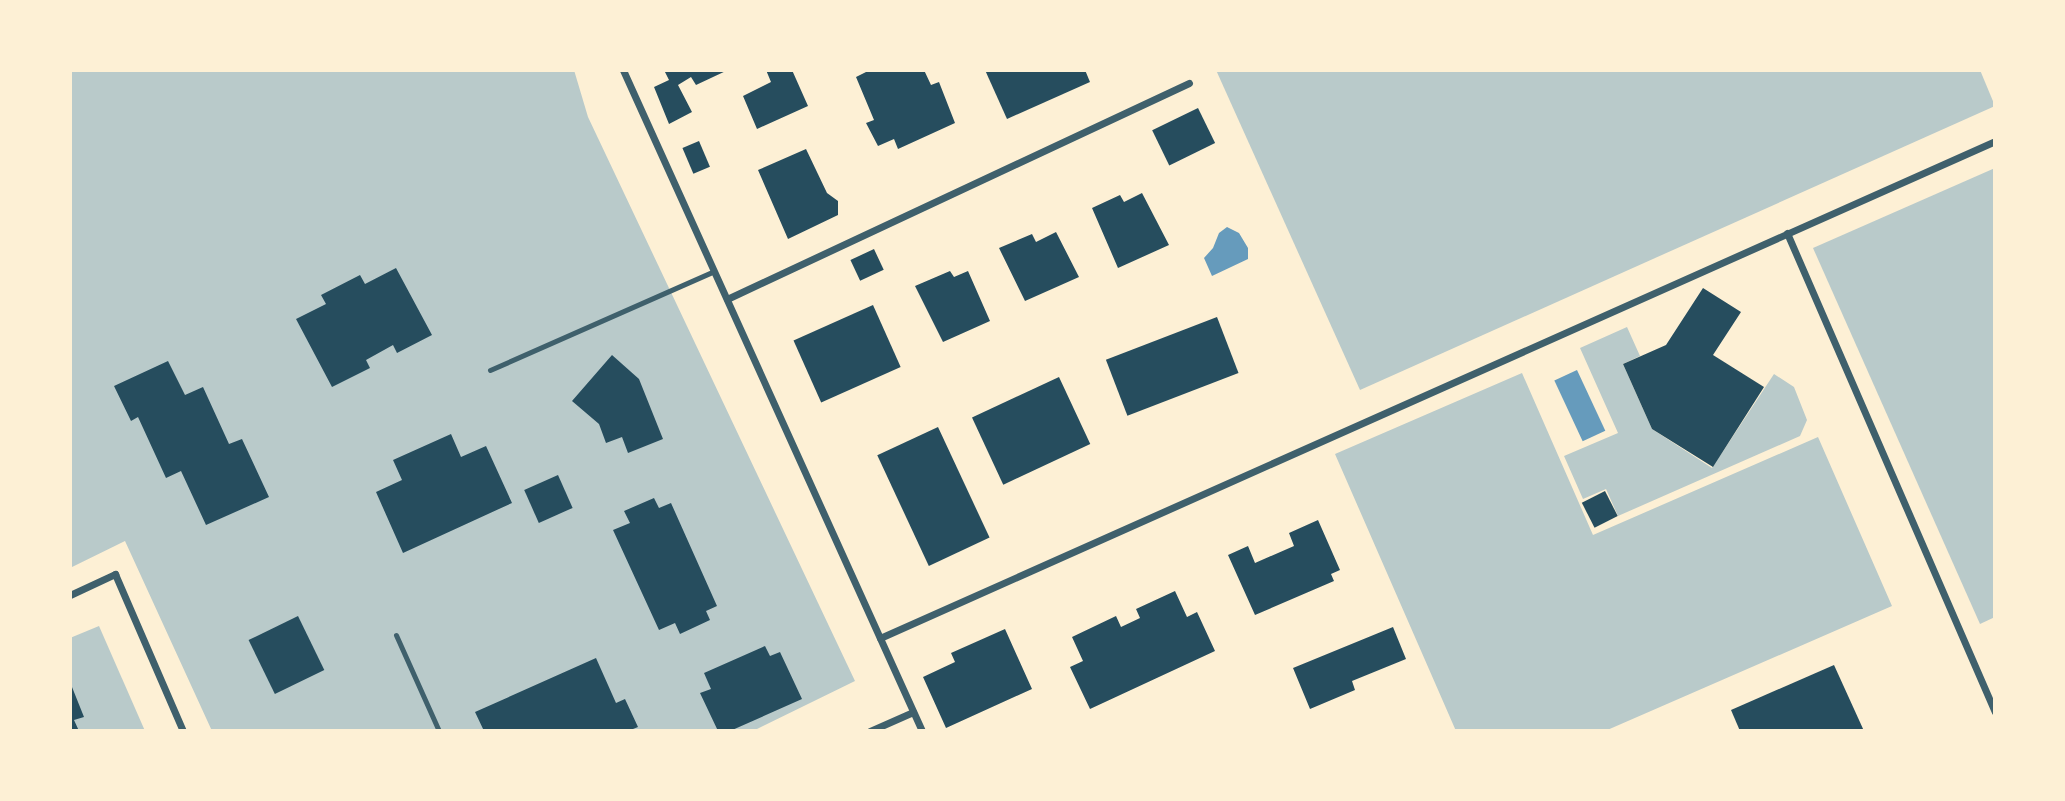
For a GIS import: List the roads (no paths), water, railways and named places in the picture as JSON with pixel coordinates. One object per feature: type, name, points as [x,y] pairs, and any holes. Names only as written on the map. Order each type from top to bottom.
[{"type":"street","points":[[623,70],[922,731]]},
{"type":"street","points":[[727,299],[1189,83]]},
{"type":"street","points":[[880,638],[1995,141]]},
{"type":"street","points":[[1787,233],[1995,712]]},
{"type":"street","points":[[70,595],[115,574],[183,731]]},
{"type":"street","points":[[870,731],[913,712]]},
{"type":"lane","points":[[490,370],[714,271]]},
{"type":"lane","points":[[396,635],[439,731]]},
{"type":"water","points":[[1227,227],[1239,233],[1248,248],[1248,259],[1212,276],[1204,258],[1213,248],[1219,233]]},
{"type":"water","points":[[1577,370],[1605,431],[1583,441],[1554,381]]}]
